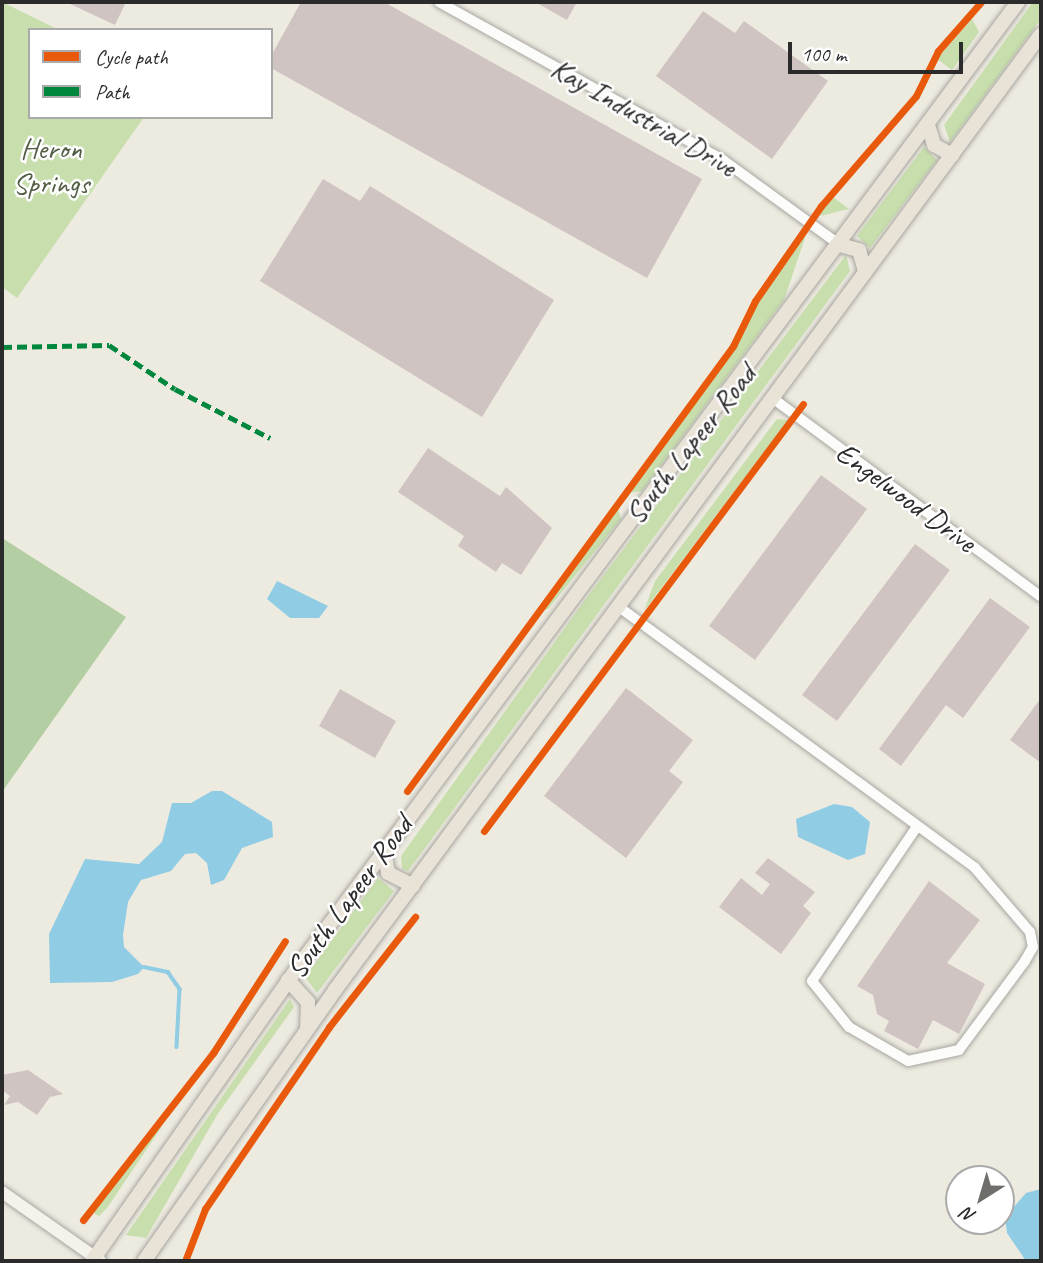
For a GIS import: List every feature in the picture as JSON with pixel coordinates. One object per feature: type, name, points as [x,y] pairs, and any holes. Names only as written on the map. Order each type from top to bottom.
[{"type":"main road","name":"South Lapeer Road","points":[[96,1260],[288,980],[840,245],[1018,2]]},
{"type":"main road","name":"South Lapeer Road","points":[[144,1261],[307,1028],[1041,34]]},
{"type":"main road","points":[[928,125],[934,145],[952,155]]},
{"type":"main road","points":[[840,245],[859,250],[865,271]]},
{"type":"main road","points":[[384,850],[388,873],[413,886]]},
{"type":"main road","points":[[288,980],[308,1002],[307,1028]]},
{"type":"main road","points":[[2,1192],[96,1260]]},
{"type":"street","name":"Kay Industrial Drive","points":[[439,2],[723,160],[840,245]]},
{"type":"street","name":"Engelwood Drive","points":[[771,397],[1041,597]]},
{"type":"street","points":[[619,607],[916,828],[975,868],[1018,914],[1033,947],[959,1050],[908,1061],[849,1027],[812,981],[916,828]]},
{"type":"green space","name":"Heron Springs","points":[[2,2],[55,28],[28,28],[28,119],[143,119],[17,298],[2,287]]},
{"type":"green space","points":[[1033,2],[1041,2],[1041,19],[950,142],[944,125]]},
{"type":"green space","points":[[972,19],[979,32],[952,70],[937,59]]},
{"type":"green space","points":[[924,147],[937,160],[870,248],[857,236]]},
{"type":"green space","points":[[833,197],[849,209],[820,216],[822,210]]},
{"type":"green space","points":[[806,235],[784,300],[642,491],[626,493],[736,346],[755,306]]},
{"type":"green space","points":[[846,255],[850,271],[408,871],[402,869],[401,856],[582,604]]},
{"type":"green space","points":[[777,419],[788,420],[644,611],[655,581]]},
{"type":"green space","points":[[617,506],[621,519],[548,609],[540,611]]},
{"type":"green space","points":[[2,538],[126,617],[2,792]]},
{"type":"green space","points":[[378,878],[394,891],[317,993],[305,977]]},
{"type":"green space","points":[[290,999],[294,1007],[217,1115],[146,1238],[126,1235]]},
{"type":"green space","points":[[162,1121],[161,1128],[107,1208],[99,1216],[92,1212]]},
{"type":"water","points":[[277,581],[328,606],[319,618],[290,618],[267,599]]},
{"type":"water","points":[[212,791],[222,791],[272,822],[273,837],[242,848],[224,880],[211,885],[207,863],[196,853],[185,854],[171,871],[141,880],[128,902],[123,935],[124,947],[144,967],[138,974],[112,982],[50,983],[49,934],[85,859],[139,864],[162,842],[172,803],[191,803]]},
{"type":"water","points":[[834,804],[852,807],[870,822],[865,854],[848,860],[798,837],[796,819]]},
{"type":"water","points":[[1041,1189],[1041,1261],[1026,1261],[1008,1235],[1015,1235],[1015,1206],[1026,1193]]},
{"type":"building","points":[[66,2],[126,2],[115,25]]},
{"type":"building","points":[[301,2],[384,2],[702,179],[647,278],[273,69],[273,52]]},
{"type":"building","points":[[535,2],[577,2],[567,20]]},
{"type":"building","points":[[703,11],[735,33],[744,21],[828,81],[772,159],[656,76]]},
{"type":"building","points":[[323,179],[360,201],[370,186],[554,300],[482,417],[260,281]]},
{"type":"building","points":[[428,448],[500,496],[506,487],[552,528],[521,575],[502,563],[496,572],[458,546],[464,536],[398,492]]},
{"type":"building","points":[[821,475],[867,509],[755,660],[709,626]]},
{"type":"building","points":[[915,544],[950,570],[837,721],[802,695]]},
{"type":"building","points":[[990,598],[1030,627],[963,718],[946,705],[901,766],[879,749]]},
{"type":"building","points":[[626,688],[693,740],[669,771],[683,782],[626,858],[544,796]]},
{"type":"building","points":[[340,689],[396,721],[375,758],[319,726]]},
{"type":"building","points":[[1041,698],[1041,763],[1010,740]]},
{"type":"building","points":[[768,858],[815,892],[803,906],[811,913],[781,954],[719,907],[741,878],[762,895],[770,884],[755,873]]},
{"type":"building","points":[[929,881],[980,920],[947,963],[985,984],[959,1034],[933,1020],[918,1049],[884,1031],[889,1021],[877,1014],[873,995],[857,986]]},
{"type":"building","points":[[28,1070],[63,1094],[50,1097],[37,1115],[18,1102],[4,1105],[10,1096],[2,1090],[2,1075]]},
{"type":"waterway","points":[[144,967],[168,972],[180,989],[177,1047]]},
{"type":"marked path","points":[[2,347],[109,345],[175,389],[270,438]]},
{"type":"cycle path","points":[[407,791],[733,346],[755,301],[821,206],[916,96],[938,51],[981,2]]},
{"type":"cycle path","points":[[484,831],[803,404]]},
{"type":"cycle path","points":[[185,1261],[205,1209],[329,1027],[415,917]]},
{"type":"cycle path","points":[[83,1220],[213,1053],[285,941]]}]
